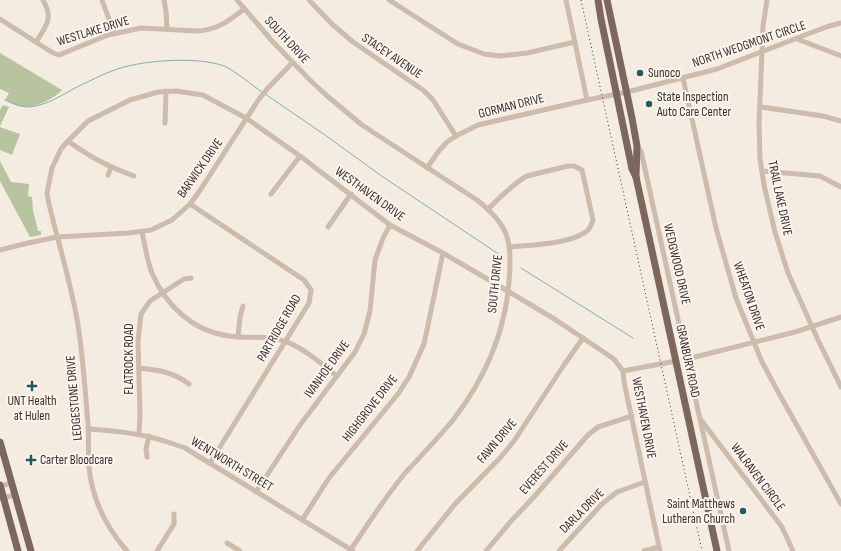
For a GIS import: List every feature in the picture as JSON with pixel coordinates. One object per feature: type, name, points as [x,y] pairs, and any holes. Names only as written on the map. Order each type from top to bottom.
[{"type":"main road","name":"GRANBURY ROAD","points":[[598,0],[616,95],[632,169],[636,177]]},
{"type":"main road","name":"GRANBURY ROAD","points":[[608,0],[637,146],[636,177],[717,551]]},
{"type":"main road","points":[[621,114],[626,123],[630,140],[637,146]]},
{"type":"main road","points":[[0,442],[31,551]]},
{"type":"main road","points":[[0,485],[2,498],[18,551]]},
{"type":"street","points":[[36,42],[50,16],[48,8],[43,0]]},
{"type":"street","points":[[102,0],[114,33]]},
{"type":"street","points":[[164,0],[167,29]]},
{"type":"street","name":"SOUTH DRIVE","points":[[237,0],[292,63],[316,86],[362,125],[477,200],[488,209],[502,226],[510,247],[508,291],[503,321],[489,360],[474,390],[449,425],[390,493],[374,514],[351,551]]},
{"type":"street","name":"STACEY AVENUE","points":[[309,0],[332,24],[353,42],[423,90],[433,100],[456,136]]},
{"type":"street","points":[[389,0],[458,44],[484,54],[500,56],[527,53],[575,42]]},
{"type":"street","points":[[566,0],[587,100]]},
{"type":"street","name":"TRAIL LAKE DRIVE","points":[[767,0],[763,26],[760,145],[764,185],[781,252],[788,273],[811,327],[841,387]]},
{"type":"street","name":"WESTLAKE DRIVE","points":[[0,18],[53,53],[59,55],[114,33],[141,28],[197,31],[216,28],[244,9]]},
{"type":"street","name":"NORTH WEDGMONT CIRCLE","points":[[616,95],[718,69],[841,23]]},
{"type":"street","points":[[797,39],[841,56]]},
{"type":"street","name":"BARWICK DRIVE","points":[[0,250],[57,237],[142,232],[151,230],[172,220],[190,204],[200,192],[259,99],[292,63]]},
{"type":"street","name":"WHEATON DRIVE","points":[[683,78],[716,228],[736,298],[754,343],[776,390],[841,504]]},
{"type":"street","points":[[165,123],[166,91]]},
{"type":"street","name":"WESTHAVEN DRIVE","points":[[57,237],[48,204],[47,193],[52,168],[61,149],[88,121],[130,100],[166,91],[191,92],[203,95],[220,103],[246,118],[300,156],[390,225],[443,253],[508,291],[614,359],[623,371],[624,382],[660,549]]},
{"type":"street","name":"GORMAN DRIVE","points":[[427,168],[447,142],[478,125],[490,121],[616,95]]},
{"type":"street","points":[[761,107],[823,116],[841,121]]},
{"type":"street","points":[[68,141],[88,155],[111,167],[134,176]]},
{"type":"street","name":"WEDGWOOD DRIVE","points":[[637,146],[640,151],[729,551]]},
{"type":"street","points":[[271,194],[300,156]]},
{"type":"street","points":[[488,209],[521,179],[538,173],[574,166],[582,170],[593,220],[590,227],[583,233],[569,239],[510,247]]},
{"type":"street","points":[[108,175],[111,167]]},
{"type":"street","points":[[762,171],[820,176],[841,187]]},
{"type":"street","points":[[328,227],[351,194]]},
{"type":"street","name":"PARTRIDGE ROAD","points":[[190,204],[304,280],[311,290],[309,303],[210,463]]},
{"type":"street","name":"IVANHOE DRIVE","points":[[256,492],[300,424],[355,352],[368,323],[375,260],[383,238],[390,225]]},
{"type":"street","points":[[142,232],[149,264],[162,293],[176,310],[194,324],[221,334],[238,338],[270,338],[286,341],[308,354],[337,376]]},
{"type":"street","name":"LEDGESTONE DRIVE","points":[[57,237],[77,318],[84,376],[89,467],[93,491],[105,522],[127,551]]},
{"type":"street","name":"HIGHGROVE DRIVE","points":[[302,520],[329,478],[398,394],[409,377],[424,344],[443,253]]},
{"type":"street","name":"FLATROCK ROAD","points":[[139,434],[138,341],[141,314],[150,301],[184,279],[192,278]]},
{"type":"street","points":[[238,338],[240,317],[243,306]]},
{"type":"street","points":[[687,359],[754,343],[841,317]]},
{"type":"street","name":"FAWN DRIVE","points":[[417,551],[454,504],[500,458],[514,441],[583,338]]},
{"type":"street","points":[[623,371],[676,361]]},
{"type":"street","points":[[139,368],[156,370],[174,375],[189,384]]},
{"type":"street","name":"EVEREST DRIVE","points":[[486,551],[588,435],[598,427],[632,416]]},
{"type":"street","name":"WALRAVEN CIRCLE","points":[[700,420],[782,527],[793,551]]},
{"type":"street","name":"WENTWORTH STREET","points":[[88,429],[118,430],[139,434],[185,448],[351,551]]},
{"type":"street","points":[[147,457],[146,449],[149,436]]},
{"type":"street","name":"DARLA DRIVE","points":[[559,551],[602,504],[617,492],[645,482]]},
{"type":"street","points":[[0,485],[11,483]]},
{"type":"street","points":[[2,498],[14,495]]},
{"type":"street","points":[[157,551],[174,524],[174,514]]},
{"type":"street","points":[[227,543],[240,551]]},
{"type":"street","points":[[644,551],[660,549]]},
{"type":"green space","points":[[0,53],[62,90],[43,103],[26,107],[5,100],[9,93],[0,89]]},
{"type":"green space","points":[[3,105],[9,107],[0,126],[0,110]]},
{"type":"green space","points":[[0,127],[20,134],[12,155],[0,150]]},
{"type":"green space","points":[[0,161],[11,182],[29,184],[28,196],[32,197],[33,210],[38,231],[41,231],[41,235],[30,237],[0,181]]},
{"type":"waterway","points":[[5,100],[16,105],[28,107],[35,106],[55,99],[100,76],[123,67],[152,62],[184,60],[213,63],[224,66],[238,74],[262,92]]},
{"type":"waterway","points":[[265,94],[383,177],[500,255]]},
{"type":"waterway","points":[[521,268],[633,338]]},
{"type":"railway","points":[[581,0],[702,551]]},
{"type":"place","name":"Sunoco","points":[[640,73]]},
{"type":"place","name":"State Inspection Auto Care Center","points":[[649,104]]},
{"type":"place","name":"UNT Health at Hulen","points":[[32,386]]},
{"type":"place","name":"Carter Bloodcare","points":[[31,460]]},
{"type":"place","name":"Saint Matthews Lutheran Church","points":[[743,511]]}]
